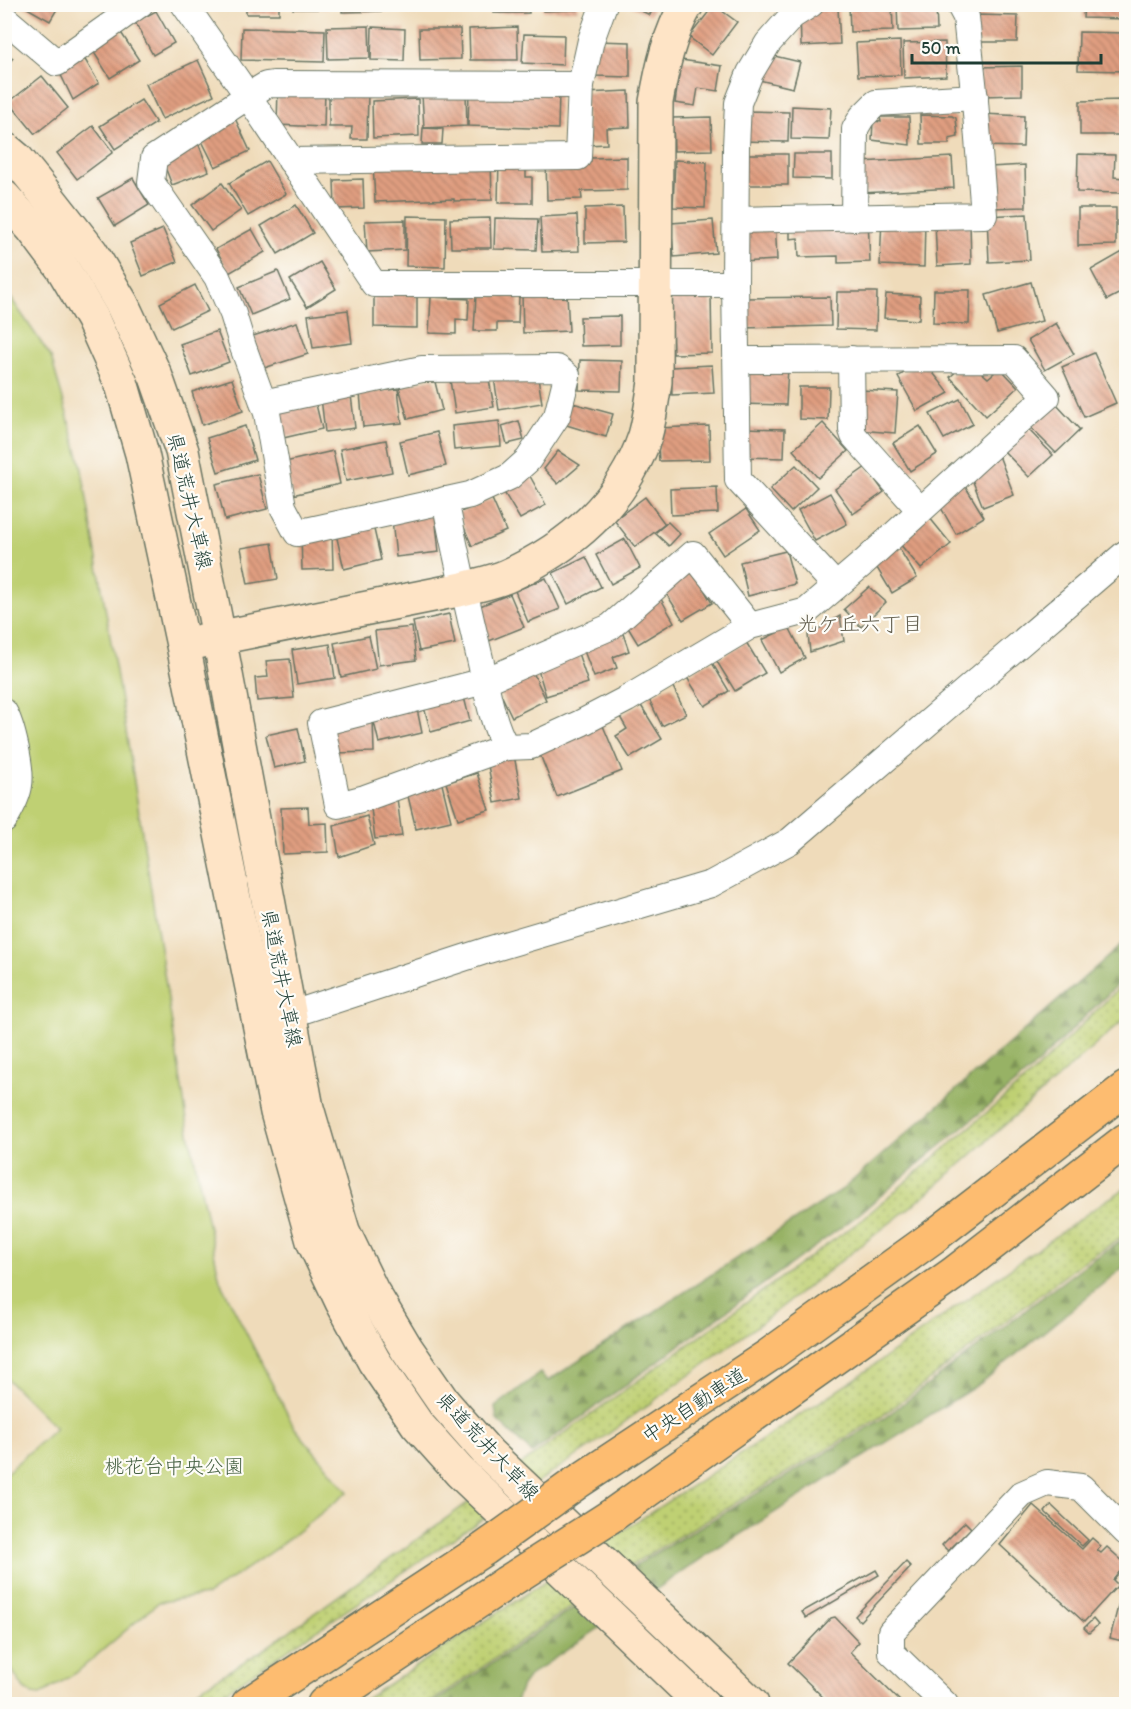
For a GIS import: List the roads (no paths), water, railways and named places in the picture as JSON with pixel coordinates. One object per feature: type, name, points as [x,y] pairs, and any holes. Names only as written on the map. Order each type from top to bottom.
[{"type":"highway","name":"中央自動車道","points":[[248,1704],[484,1549],[576,1483],[768,1356],[933,1237],[1126,1088]]},
{"type":"highway","name":"中央自動車道","points":[[324,1704],[611,1516],[953,1274],[1126,1140]]},
{"type":"main road","points":[[183,645],[463,589],[505,577],[569,541],[604,507],[628,473],[645,436],[651,413],[655,382],[656,102],[669,42],[687,4]]},
{"type":"main road","name":"県道荒井大草線","points":[[4,148],[17,159],[90,252],[122,304],[156,376],[182,451],[306,1108],[343,1231],[372,1291],[406,1348],[444,1403],[488,1453],[752,1704]]},
{"type":"main road","name":"県道荒井大草線","points":[[4,197],[33,229],[63,269],[92,318],[122,385],[142,454],[183,645],[277,1112],[313,1241],[374,1361],[417,1424],[460,1472],[702,1704]]},
{"type":"street","points":[[4,18],[57,63],[140,4]]},
{"type":"street","points":[[184,4],[374,284],[735,284]]},
{"type":"street","points":[[291,161],[578,157],[581,85],[591,40],[604,4]]},
{"type":"street","points":[[811,4],[792,16],[768,43],[750,72],[738,103],[735,284],[738,480],[836,586]]},
{"type":"street","points":[[736,220],[984,215],[966,17],[959,4]]},
{"type":"street","points":[[263,403],[422,369],[557,368],[567,376],[557,416],[528,460],[509,477],[470,495],[297,533],[283,507],[267,413],[263,403],[243,347],[234,314],[217,277],[151,182],[154,158],[248,96],[273,84],[581,85]]},
{"type":"street","points":[[854,218],[855,129],[862,117],[876,103],[975,97]]},
{"type":"street","points":[[737,360],[1014,358],[1047,397],[807,611],[750,626],[627,699],[531,746],[506,747],[365,798],[338,805],[321,723],[485,681],[610,627],[693,554],[750,626]]},
{"type":"street","points":[[851,359],[852,430],[854,435],[920,510]]},
{"type":"street","points":[[445,500],[485,681],[501,739],[506,747]]},
{"type":"street","points":[[289,1015],[488,950],[711,884],[790,841],[1126,553]]},
{"type":"street","points":[[4,712],[9,721],[16,750],[20,785],[4,820]]},
{"type":"street","points":[[945,1704],[891,1652],[891,1632],[1022,1494],[1047,1483],[1081,1487],[1126,1532]]},
{"type":"district","name":"光ケ丘六丁目","points":[[860,624]]},
{"type":"park label","name":"桃花台中央公園","points":[[174,1466]]}]
